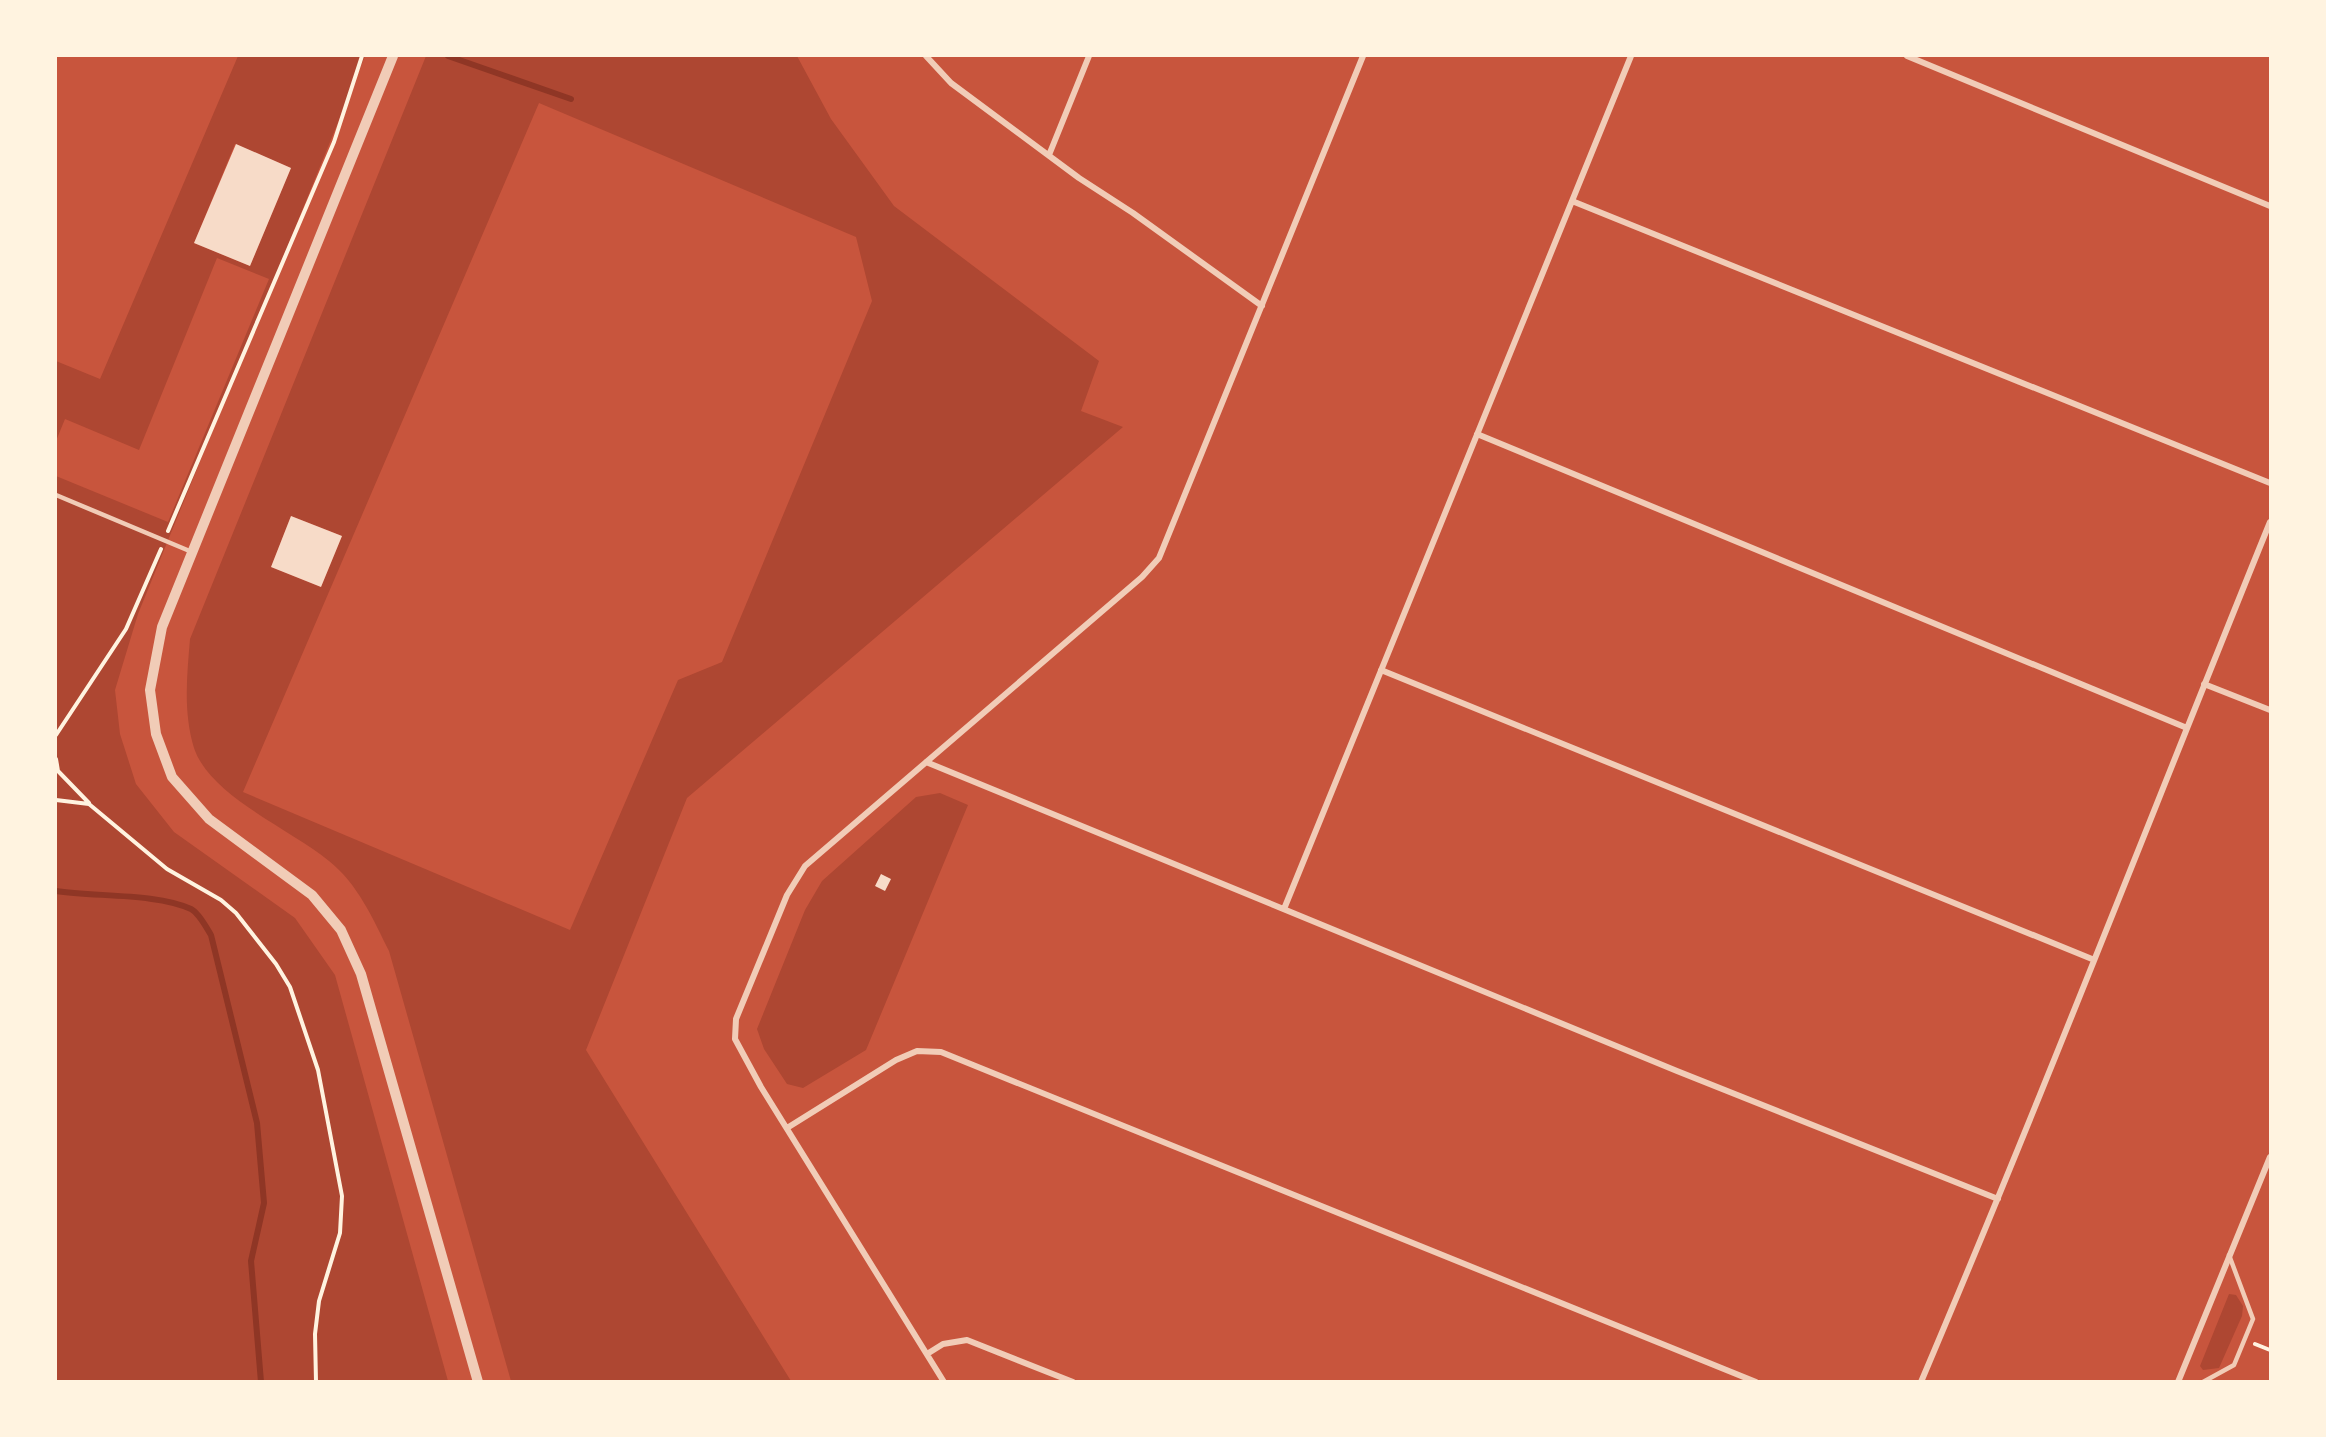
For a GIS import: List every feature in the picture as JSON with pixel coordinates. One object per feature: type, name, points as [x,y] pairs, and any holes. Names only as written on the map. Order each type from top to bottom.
[{"type":"street","points":[[393,56],[162,627],[150,690],[156,734],[172,777],[209,819],[312,895],[341,930],[361,974],[478,1382]]},
{"type":"street","points":[[926,56],[951,83],[1079,178],[1133,213],[1262,306]]},
{"type":"street","points":[[1049,155],[1089,56]]},
{"type":"street","points":[[944,1382],[740,1050],[735,1039],[736,1020],[794,881],[805,866],[1143,577],[1159,558],[1363,56]]},
{"type":"street","points":[[1284,909],[1631,56]]},
{"type":"street","points":[[1907,56],[2271,206]]},
{"type":"street","points":[[1572,201],[2271,483]]},
{"type":"street","points":[[1477,434],[2187,728]]},
{"type":"street","points":[[1921,1382],[1998,1199],[2092,959],[2271,522]]},
{"type":"street","points":[[1381,670],[2092,959]]},
{"type":"street","points":[[2204,684],[2271,710]]},
{"type":"street","points":[[926,762],[1998,1199]]},
{"type":"street","points":[[787,1128],[896,1059],[917,1051],[941,1052],[1756,1382]]},
{"type":"street","points":[[2178,1382],[2271,1157]]},
{"type":"street","points":[[927,1354],[943,1344],[966,1340],[1073,1382]]},
{"type":"lane","points":[[56,495],[192,552]]},
{"type":"lane","points":[[2203,1382],[2234,1365],[2253,1319],[2229,1255]]},
{"type":"path","points":[[56,735],[126,630],[334,142],[362,56]]},
{"type":"path","points":[[56,759],[58,771],[89,804],[167,869],[221,900],[237,913],[276,964],[290,987],[318,1070],[342,1196],[340,1233],[319,1301],[315,1334],[316,1382]]},
{"type":"path","points":[[56,800],[89,804]]},
{"type":"shaded area","points":[[238,56],[365,56],[138,614],[115,690],[120,734],[136,784],[174,832],[295,918],[335,975],[448,1381],[56,1381],[56,476],[168,522],[269,279],[217,258],[139,450],[65,419],[56,441],[56,361],[100,379]],"holes":[[[235,144],[291,168],[250,266],[194,243]]]},
{"type":"shaded area","points":[[426,56],[797,56],[831,119],[894,206],[1099,361],[1081,411],[1123,427],[687,798],[586,1050],[791,1381],[511,1381],[389,951],[357,891],[339,870],[313,849],[233,796],[203,765],[194,748],[188,721],[190,639]],"holes":[[[539,103],[856,237],[872,301],[722,662],[678,680],[570,930],[243,792]],[[291,516],[342,536],[321,587],[271,567]]]},
{"type":"shaded area","points":[[940,793],[968,805],[866,1050],[803,1088],[787,1084],[764,1049],[757,1029],[805,910],[822,881],[916,797]]},
{"type":"shaded area","points":[[2229,1294],[2236,1295],[2243,1306],[2242,1316],[2219,1368],[2203,1370],[2200,1366]]},
{"type":"building","points":[[236,144],[291,168],[250,266],[194,243]]},
{"type":"building","points":[[291,516],[342,536],[321,587],[271,567]]},
{"type":"building","points":[[881,874],[891,879],[885,891],[875,886]]},
{"type":"waterway","points":[[448,56],[571,99]]},
{"type":"waterway","points":[[56,891],[143,898],[177,904],[194,911],[211,935],[257,1123],[264,1203],[251,1261],[261,1382]]}]
